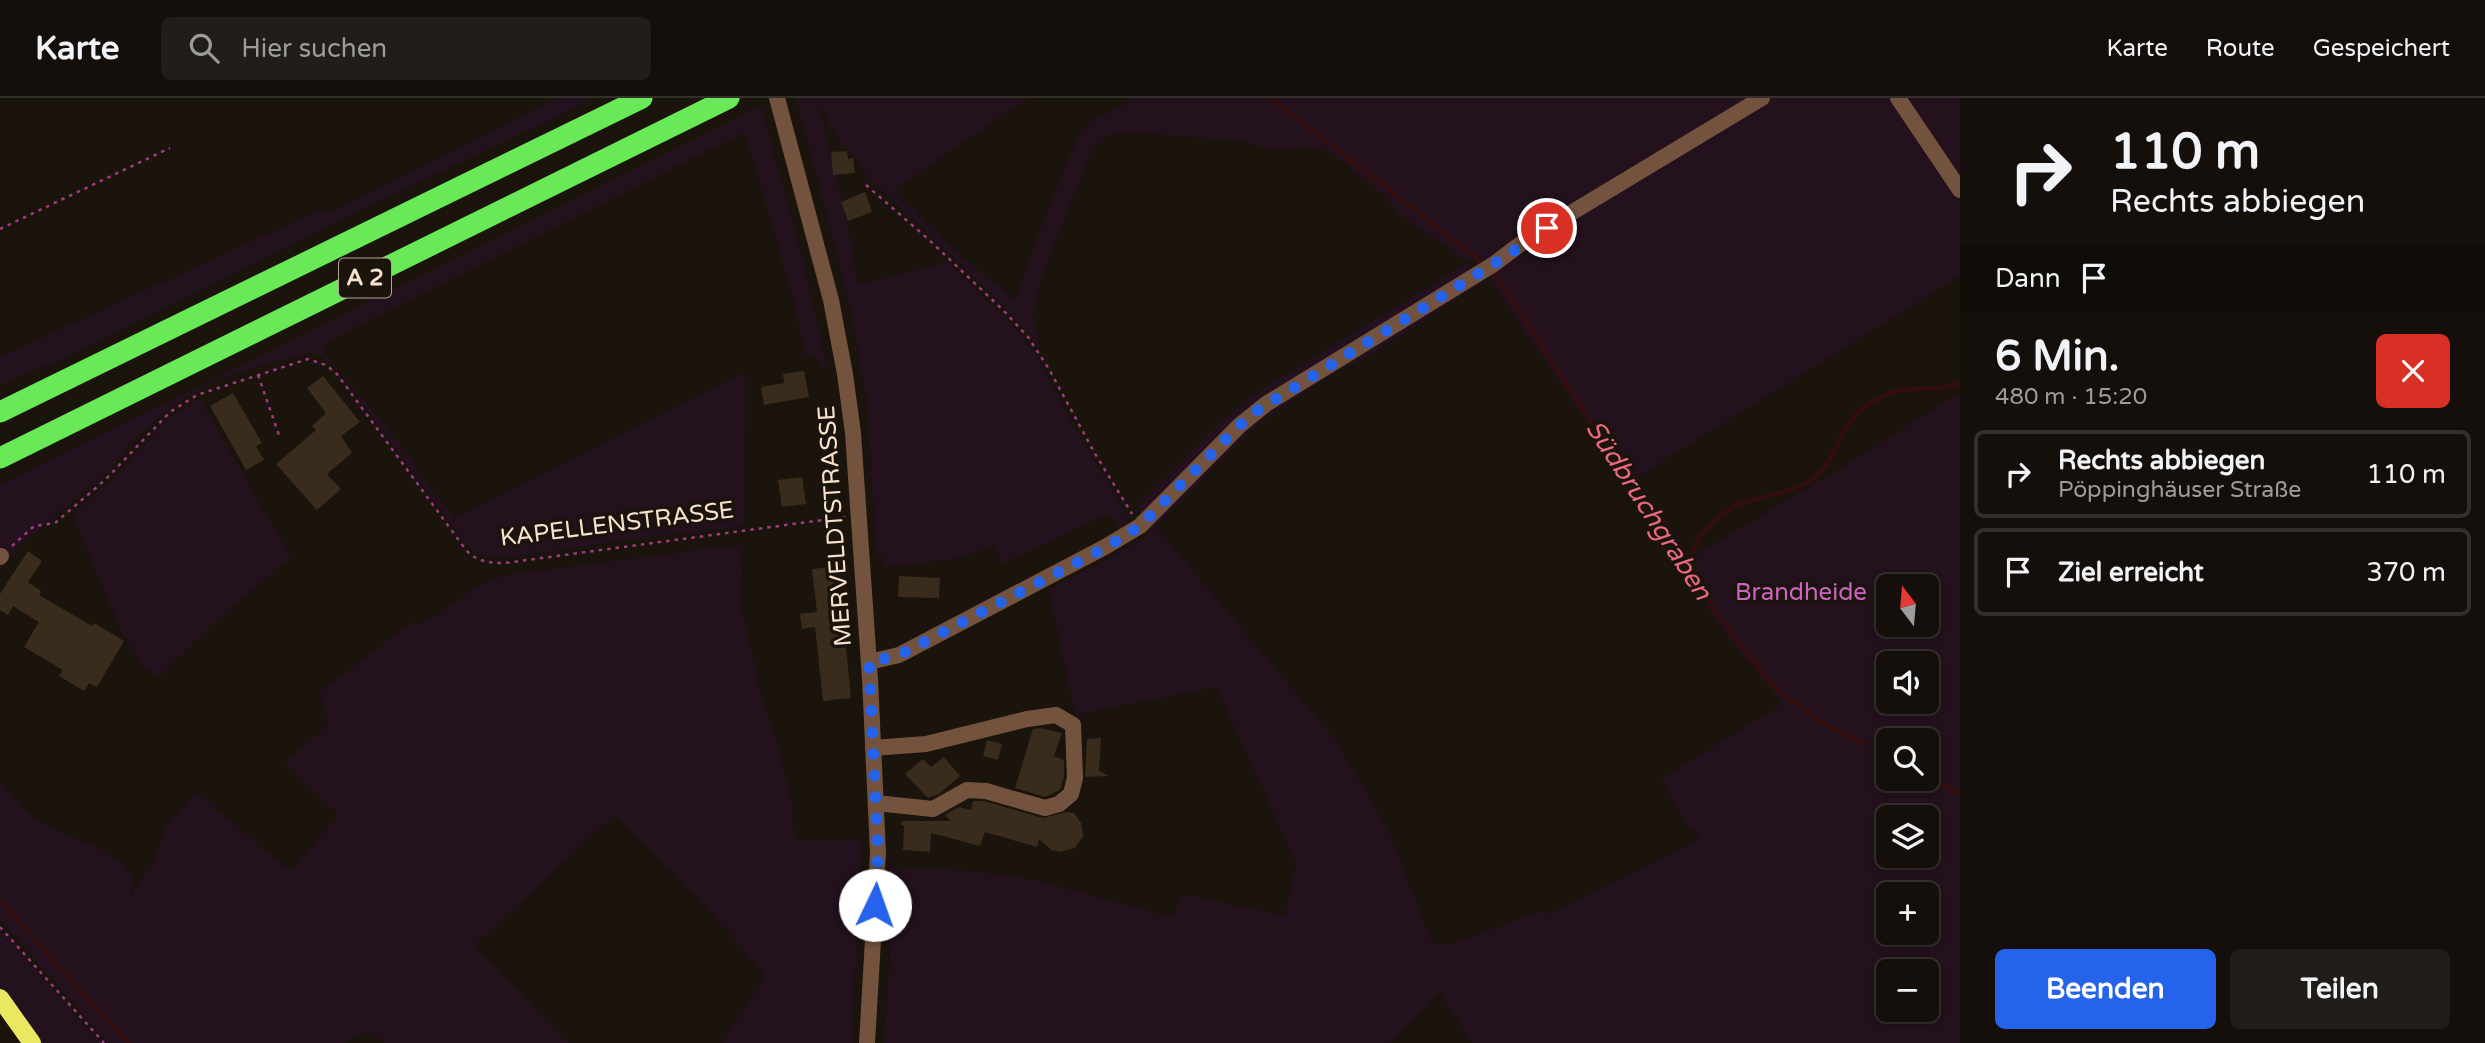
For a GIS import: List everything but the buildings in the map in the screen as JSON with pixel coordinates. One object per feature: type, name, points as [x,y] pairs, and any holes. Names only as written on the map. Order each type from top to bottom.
[{"type":"highway","name":"A 2","points":[[0,412],[642,98]]},
{"type":"highway","name":"A 2","points":[[0,458],[729,98]]},
{"type":"highway","points":[[0,397],[60,382]]},
{"type":"main road","points":[[0,999],[32,1043]]},
{"type":"street","name":"MERVELDTSTRASSE","points":[[777,98],[831,300],[853,433],[869,662],[878,853],[867,1043]]},
{"type":"street","points":[[869,662],[899,655],[1105,548],[1140,526],[1258,410],[1494,264],[1523,242],[1762,98]]},
{"type":"street","points":[[1898,98],[1960,190]]},
{"type":"street","points":[[873,748],[926,744],[1027,719],[1056,715],[1073,724],[1075,778],[1071,794],[1059,804],[1045,808],[986,790],[967,790],[933,809],[876,803]]},
{"type":"path","points":[[0,229],[170,148]]},
{"type":"path","points":[[866,185],[1004,310],[1028,337],[1140,526]]},
{"type":"path","name":"KAPELLENSTRASSE","points":[[0,556],[34,526],[55,523],[105,480],[170,412],[197,395],[303,359],[316,360],[337,374],[466,550],[473,557],[489,563],[859,515]]},
{"type":"path","points":[[258,375],[281,438]]},
{"type":"path","points":[[0,927],[104,1043]]},
{"type":"green space","points":[[557,98],[595,98],[328,226],[69,356],[0,385],[0,357],[313,213],[329,211],[350,203]]},
{"type":"green space","name":"Brandheide","points":[[796,98],[1027,98],[893,191],[947,244],[1016,301],[1037,238],[1078,136],[1089,122],[1139,98],[1960,98],[1960,276],[1637,477],[1692,557],[1854,460],[1960,392],[1960,1043],[1473,1043],[1439,992],[1390,1043],[884,1043],[890,958],[890,868],[977,871],[1039,881],[1171,917],[1184,894],[1285,916],[1296,863],[1216,687],[1075,715],[1049,590],[1138,542],[1154,528],[1150,527],[1150,523],[1245,425],[1487,273],[1476,257],[1467,263],[1399,215],[1385,196],[1332,153],[1308,147],[1266,148],[1234,140],[1118,133],[1103,139],[1089,157],[1042,276],[1033,313],[1039,347],[994,296],[868,177],[834,133],[818,99],[846,218],[858,285],[939,264],[943,259],[1004,316],[1034,351],[1068,416],[1130,521],[1120,529],[1110,513],[1002,564],[995,546],[951,560],[884,566],[884,556],[877,556],[868,419],[862,374],[841,270]],"holes":[[[1490,277],[1690,584],[1735,645],[1784,703],[1661,779],[1688,827],[1698,833],[1696,842],[1550,913],[1545,914],[1542,910],[1450,945],[1439,945],[1431,941],[1389,831],[1335,739],[1156,527],[1244,437],[1284,405],[1336,372],[1372,354]]]},
{"type":"green space","points":[[761,106],[799,245],[827,366],[822,368],[814,354],[805,357],[793,298],[745,132],[329,341],[322,350],[414,461],[420,475],[455,518],[746,371],[744,526],[507,558],[484,555],[465,543],[335,367],[318,354],[303,354],[215,380],[164,413],[133,441],[105,475],[21,544],[0,570],[0,485]]},
{"type":"green space","points":[[1467,263],[1474,273],[1266,399],[1142,515],[1137,505],[1249,397]]},
{"type":"green space","points":[[199,398],[291,557],[218,619],[159,677],[143,666],[123,635],[72,515],[110,481],[171,416]]},
{"type":"green space","points":[[743,544],[741,606],[763,703],[791,799],[795,840],[862,840],[851,1043],[721,1043],[766,977],[693,893],[614,815],[474,946],[569,1043],[384,1043],[371,1032],[351,1038],[346,1043],[108,1043],[0,920],[0,780],[21,806],[37,820],[116,860],[132,879],[130,894],[154,863],[166,827],[196,792],[290,871],[339,815],[284,763],[328,725],[318,693],[414,620],[421,626],[472,591],[506,575]]},
{"type":"green space","points":[[0,930],[101,1043],[39,1043],[0,986]]},
{"type":"waterway","name":"Südbruchgraben","points":[[1270,98],[1476,257],[1480,263]]},
{"type":"waterway","name":"Südbruchgraben","points":[[1496,275],[1664,537],[1740,645],[1776,689],[1818,720],[1862,743]]},
{"type":"waterway","points":[[1687,570],[1698,540],[1724,513],[1737,505],[1798,487],[1821,472],[1846,427],[1865,407],[1900,390],[1941,388],[1960,383]]},
{"type":"waterway","name":"Südbruchgraben","points":[[1939,783],[1960,794]]},
{"type":"waterway","points":[[0,901],[29,933]]},
{"type":"waterway","points":[[35,940],[128,1043]]},
{"type":"route","points":[[875,905],[878,853],[869,662],[899,655],[1105,548],[1140,526],[1258,410],[1494,264],[1547,228]]}]
